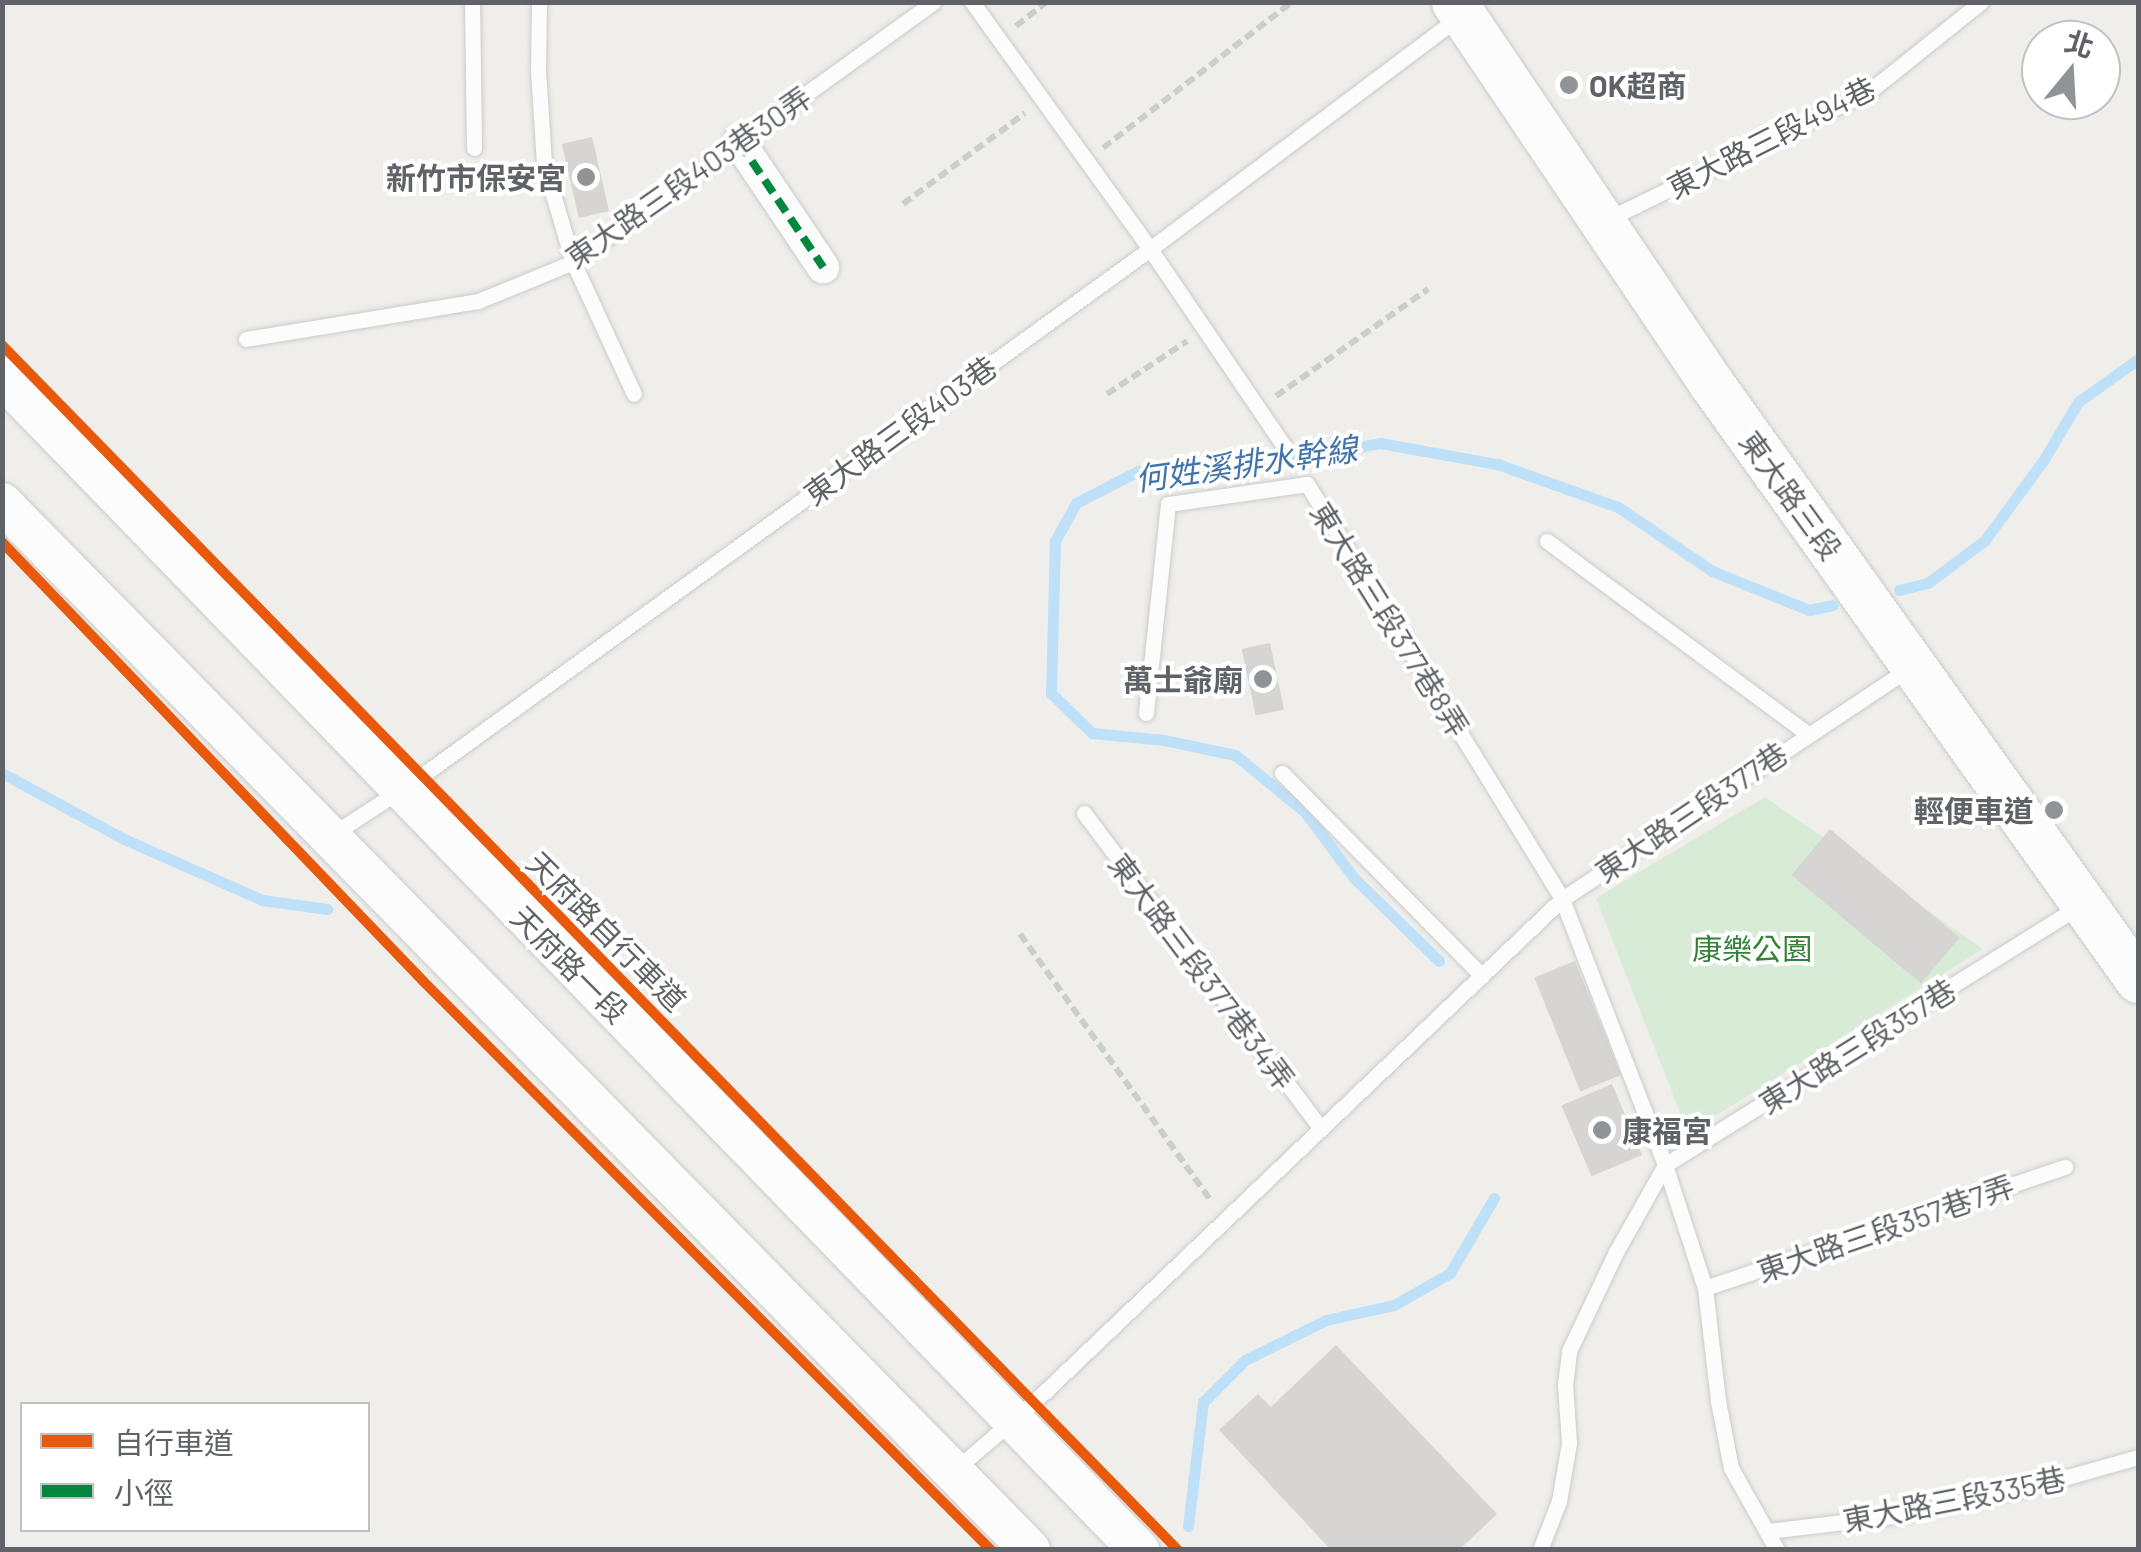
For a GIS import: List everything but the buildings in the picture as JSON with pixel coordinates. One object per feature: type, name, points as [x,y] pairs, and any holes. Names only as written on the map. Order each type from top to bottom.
[{"type":"main road","name":"東大路三段","points":[[1465,6],[1710,383],[2086,902],[2138,980]]},
{"type":"street","points":[[739,142],[823,267]]},
{"type":"street","name":"天府路一段","points":[[2,377],[399,791],[1139,1550]]},
{"type":"street","points":[[2,503],[956,1469],[1030,1550]]},
{"type":"lane","points":[[472,2],[474,148]]},
{"type":"lane","points":[[540,2],[538,71],[544,164],[573,262],[634,394]]},
{"type":"lane","name":"東大路三段403巷30弄","points":[[246,339],[478,301],[573,262],[933,2]]},
{"type":"lane","points":[[972,2],[1150,249],[1284,446]]},
{"type":"lane","name":"東大路三段494巷","points":[[1602,222],[1871,90],[1980,2]]},
{"type":"lane","name":"東大路三段403巷","points":[[330,836],[399,791],[1150,249],[1465,6]]},
{"type":"lane","name":"東大路三段377巷8弄","points":[[1146,713],[1168,504],[1307,484],[1562,899]]},
{"type":"lane","points":[[1548,542],[1808,734]]},
{"type":"lane","name":"東大路三段377巷","points":[[956,1469],[1013,1420],[1562,899],[1914,665]]},
{"type":"lane","points":[[1282,773],[1482,976]]},
{"type":"lane","name":"東大路三段377巷34弄","points":[[1084,813],[1321,1129]]},
{"type":"lane","points":[[1562,899],[1665,1166],[1705,1288],[1731,1468],[1777,1550]]},
{"type":"lane","name":"東大路三段357巷","points":[[1665,1166],[2086,902]]},
{"type":"lane","points":[[1540,1550],[1559,1501],[1569,1443],[1565,1385],[1569,1351],[1616,1252],[1665,1166]]},
{"type":"lane","name":"東大路三段357巷7弄","points":[[1705,1288],[2064,1167]]},
{"type":"lane","name":"東大路三段335巷","points":[[1768,1531],[1902,1515],[2028,1488],[2138,1457]]},
{"type":"path","points":[[999,40],[1047,2]]},
{"type":"path","points":[[1086,161],[1292,2]]},
{"type":"path","points":[[903,204],[1042,100]]},
{"type":"path","points":[[1258,408],[1428,290]]},
{"type":"path","points":[[1107,394],[1204,330]]},
{"type":"path","points":[[1020,934],[1225,1220]]},
{"type":"green space","name":"康樂公園","points":[[1765,797],[1983,949],[1688,1133],[1596,898]]},
{"type":"waterway","name":"何姓溪排水幹線","points":[[1899,590],[1928,583],[1984,541],[2043,461],[2078,402],[2138,359]]},
{"type":"waterway","name":"何姓溪排水幹線","points":[[1439,961],[1354,878],[1305,812],[1235,755],[1164,740],[1092,733],[1051,693],[1055,541],[1076,503],[1138,471],[1238,471],[1380,443],[1497,464],[1618,507],[1712,571],[1809,610],[1832,605]]},
{"type":"waterway","points":[[2,773],[124,839],[262,900],[327,909]]},
{"type":"waterway","points":[[1188,1526],[1203,1402],[1245,1360],[1326,1320],[1394,1305],[1450,1273],[1494,1198]]},
{"type":"marked path","points":[[739,142],[823,267]]},
{"type":"cycle path","name":"天府路自行車道","points":[[2,345],[1178,1550]]},
{"type":"cycle path","points":[[2,542],[423,981],[991,1550]]},
{"type":"place","name":"OK超商","points":[[1569,85]]},
{"type":"place","name":"新竹市保安宮","points":[[586,177]]},
{"type":"place","name":"萬士爺廟","points":[[1263,679]]},
{"type":"place","name":"輕便車道","points":[[2054,810]]},
{"type":"place","name":"康福宮","points":[[1602,1130]]}]
